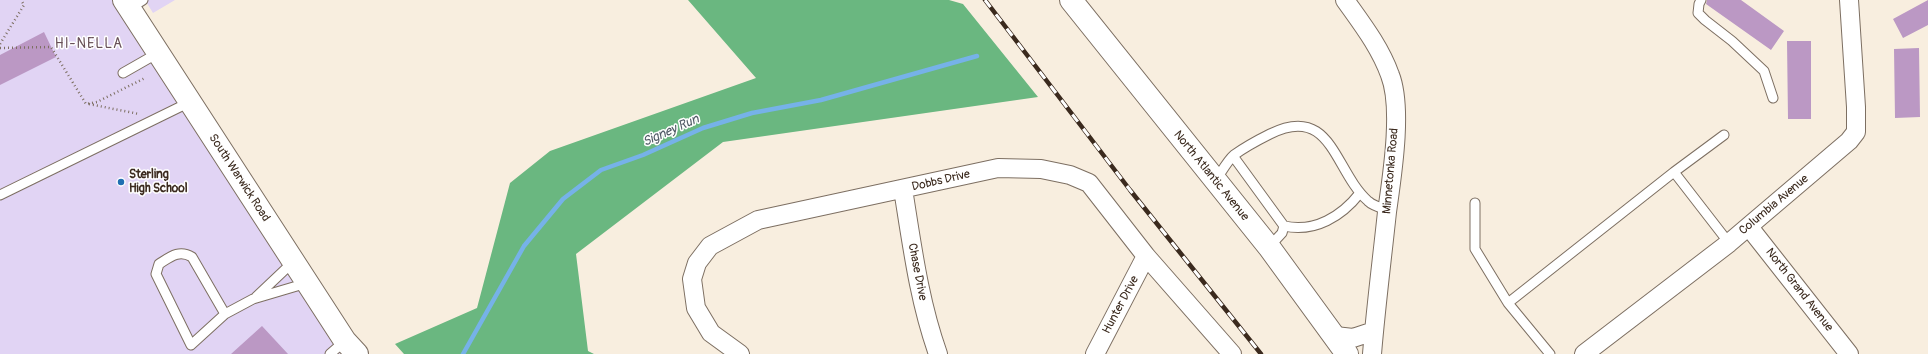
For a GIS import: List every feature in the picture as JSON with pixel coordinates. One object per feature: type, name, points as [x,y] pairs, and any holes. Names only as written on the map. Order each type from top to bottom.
[{"type":"street","name":"North Atlantic Avenue","points":[[1071,0],[1269,247],[1347,354]]},
{"type":"street","name":"Minnetonka Road","points":[[1345,0],[1373,39],[1391,76],[1395,100],[1395,133],[1372,354]]},
{"type":"street","name":"Columbia Avenue","points":[[1584,354],[1749,227],[1836,153],[1856,132],[1856,107],[1849,0]]},
{"type":"street","name":"South Warwick Road","points":[[132,3],[158,53],[307,283],[344,350]]},
{"type":"street","name":"Dobbs Drive","points":[[740,354],[711,333],[696,308],[692,279],[697,263],[710,246],[758,220],[998,168],[1041,169],[1070,175],[1089,183],[1146,256],[1232,354]]},
{"type":"street","name":"Chase Drive","points":[[903,189],[916,272],[927,324],[938,354]]},
{"type":"street","name":"North Grand Avenue","points":[[1749,227],[1849,354]]},
{"type":"street","name":"Hunter Drive","points":[[1095,354],[1146,256]]},
{"type":"street","points":[[1335,336],[1353,338],[1374,331]]},
{"type":"lane","points":[[1702,0],[1699,4],[1698,13],[1732,41],[1764,71],[1774,98]]},
{"type":"lane","points":[[123,73],[158,53]]},
{"type":"lane","points":[[0,195],[190,102]]},
{"type":"lane","points":[[1216,181],[1233,156],[1258,140],[1283,128],[1302,126],[1312,127],[1322,135],[1360,193],[1370,203],[1388,210]]},
{"type":"lane","points":[[1508,303],[1674,172],[1724,135]]},
{"type":"lane","points":[[1233,156],[1284,226],[1297,229],[1312,226],[1335,218],[1351,205],[1360,193]]},
{"type":"lane","points":[[1674,172],[1729,243]]},
{"type":"lane","points":[[1475,203],[1475,249],[1508,303],[1550,354]]},
{"type":"lane","points":[[1269,247],[1282,233],[1284,226]]},
{"type":"lane","points":[[225,314],[192,257],[186,253],[179,253],[158,264],[156,274],[189,350],[225,314],[253,299],[307,283]]},
{"type":"lane","points":[[253,299],[293,262]]},
{"type":"path","points":[[0,44],[24,5],[21,0]]},
{"type":"path","points":[[0,48],[51,47],[86,104],[145,115]]},
{"type":"path","points":[[86,104],[97,102],[145,78]]},
{"type":"shaded area","name":"Sterling High School","points":[[0,0],[124,0],[357,354],[0,354]]},
{"type":"shaded area","points":[[145,0],[175,0],[153,13]]},
{"type":"green space","points":[[688,0],[949,0],[963,4],[1038,97],[723,142],[576,254],[588,351],[594,354],[404,354],[395,344],[477,308],[510,183],[550,151],[756,78]]},
{"type":"building","points":[[1707,0],[1741,0],[1784,31],[1771,50],[1706,4]]},
{"type":"building","points":[[1928,0],[1928,25],[1903,38],[1893,19]]},
{"type":"building","points":[[44,32],[56,57],[0,85],[0,55]]},
{"type":"building","points":[[1787,41],[1811,41],[1811,119],[1788,119]]},
{"type":"building","points":[[1919,48],[1920,117],[1895,118],[1894,49]]},
{"type":"building","points":[[262,326],[288,354],[231,354]]},
{"type":"waterway","name":"Signey Run","points":[[463,354],[524,246],[563,199],[601,170],[643,155],[703,128],[752,113],[821,100],[977,56]]},
{"type":"railway","points":[[985,0],[1130,190],[1261,354]]},
{"type":"place","name":"Sterling High School","points":[[121,182]]},
{"type":"district","name":"HI-NELLA","points":[[89,44]]}]
